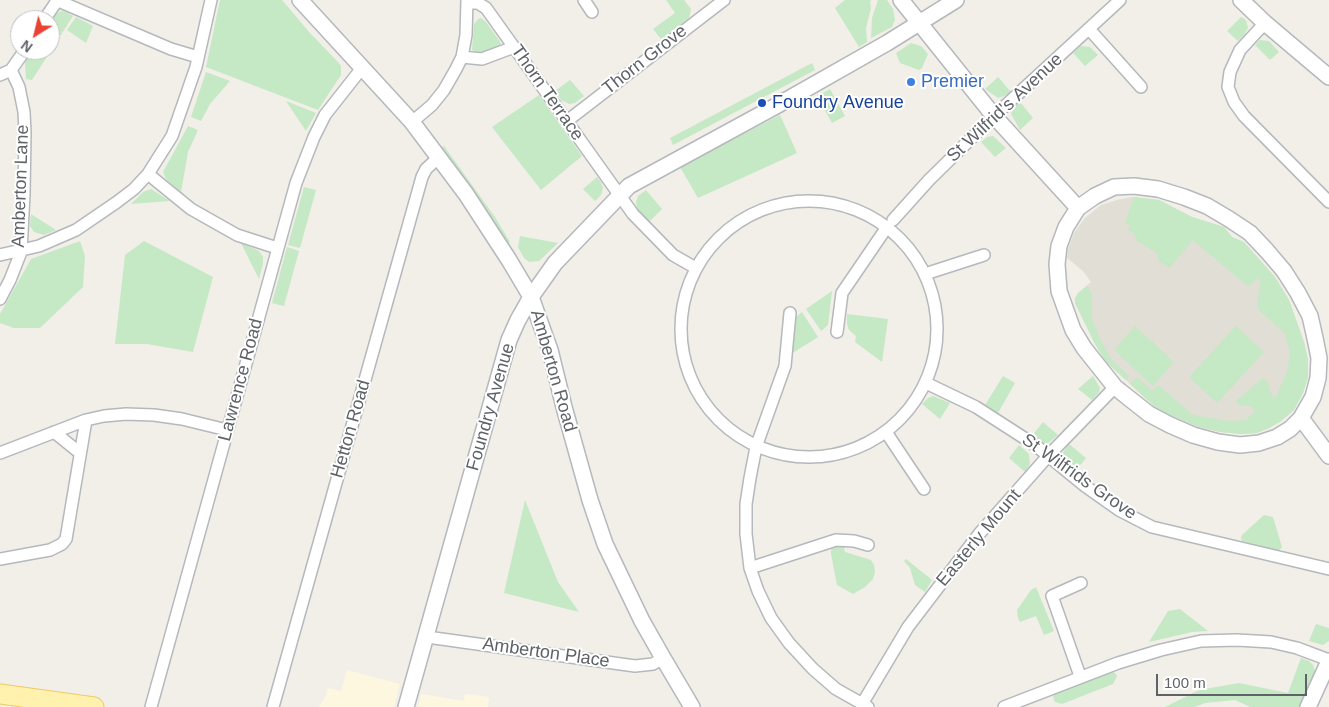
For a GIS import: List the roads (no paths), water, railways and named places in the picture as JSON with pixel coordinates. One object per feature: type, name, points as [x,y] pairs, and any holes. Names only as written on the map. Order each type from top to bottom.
[{"type":"main road","points":[[0,694],[94,707]]},
{"type":"street","points":[[56,0],[171,49],[198,57]]},
{"type":"street","points":[[0,255],[20,252],[59,239],[76,230],[134,189],[148,174],[172,136],[198,57],[211,0]]},
{"type":"street","name":"Amberton Road","points":[[300,0],[412,122],[489,229],[531,297],[550,350],[590,500],[605,544],[624,587],[692,707]]},
{"type":"street","points":[[584,0],[592,12]]},
{"type":"street","name":"Thorn Grove","points":[[567,121],[724,0]]},
{"type":"street","points":[[901,0],[994,116],[1078,208]]},
{"type":"street","name":"Foundry Avenue","points":[[406,707],[509,340],[531,297],[555,263],[629,186],[776,106],[956,0]]},
{"type":"street","name":"St Wilfrid's Avenue","points":[[837,332],[842,293],[890,223],[929,180],[994,116],[1120,0]]},
{"type":"street","points":[[1241,0],[1265,23],[1329,77]]},
{"type":"street","points":[[412,122],[432,105],[444,90],[462,57],[466,35],[467,2]]},
{"type":"street","name":"Thorn Terrace","points":[[467,2],[478,2],[486,8],[633,214],[673,256],[694,267]]},
{"type":"street","points":[[1265,23],[1240,50],[1230,72],[1228,87],[1234,102],[1244,116],[1329,202]]},
{"type":"street","points":[[1089,29],[1142,87]]},
{"type":"street","points":[[462,57],[482,59],[498,55],[514,47]]},
{"type":"street","points":[[0,75],[11,70],[18,60]]},
{"type":"street","name":"Lawrence Road","points":[[150,707],[296,182],[314,136],[330,109],[362,68]]},
{"type":"street","name":"Amberton Lane","points":[[0,299],[10,280],[20,252],[24,194],[25,134],[22,99],[11,70]]},
{"type":"street","name":"Hetton Road","points":[[273,707],[422,177],[426,169],[439,157]]},
{"type":"street","points":[[148,174],[198,214],[236,235],[277,248]]},
{"type":"street","points":[[1134,186],[1184,197],[1207,206],[1230,218],[1250,233],[1284,271],[1298,293],[1310,316],[1324,357],[1313,397],[1301,418],[1290,429],[1277,437],[1259,443],[1218,442],[1193,435],[1170,425],[1150,414],[1115,387],[1100,370],[1073,330],[1059,291],[1057,264],[1059,246],[1066,227],[1078,208],[1095,196],[1114,187],[1134,186]]},
{"type":"street","points":[[803,200],[847,206],[890,223],[909,248],[925,274],[934,300],[938,328],[935,356],[926,383],[909,410],[886,432],[856,449],[823,458],[789,457],[756,447],[720,424],[694,390],[680,350],[680,307],[694,267],[722,232],[760,209],[803,200]]},
{"type":"street","points":[[925,274],[984,255]]},
{"type":"street","points":[[790,312],[785,366],[756,447],[746,504],[746,534],[750,568],[758,591],[788,643],[836,689],[865,705]]},
{"type":"street","name":"St Wilfrids Grove","points":[[926,383],[976,407],[1036,445],[1119,510],[1152,527],[1329,569]]},
{"type":"street","name":"Easterly Mount","points":[[865,705],[894,649],[979,534],[1048,456],[1115,387]]},
{"type":"street","points":[[0,453],[86,420],[126,414],[182,419],[228,430]]},
{"type":"street","points":[[1301,418],[1329,456]]},
{"type":"street","points":[[0,559],[50,550],[62,544],[66,539],[86,420]]},
{"type":"street","points":[[54,432],[80,453]]},
{"type":"street","points":[[886,432],[924,489]]},
{"type":"street","points":[[750,568],[836,540],[854,541],[868,545]]},
{"type":"street","points":[[1080,676],[1052,596],[1081,583]]},
{"type":"street","name":"Amberton Place","points":[[427,637],[635,666],[653,664],[663,658]]},
{"type":"street","points":[[1004,707],[1080,676],[1161,650],[1201,641],[1237,640],[1271,642],[1297,648],[1329,661],[1308,707]]},
{"type":"place","name":"Premier","points":[[911,82]]},
{"type":"place","name":"Foundry Avenue","points":[[762,103]]}]
